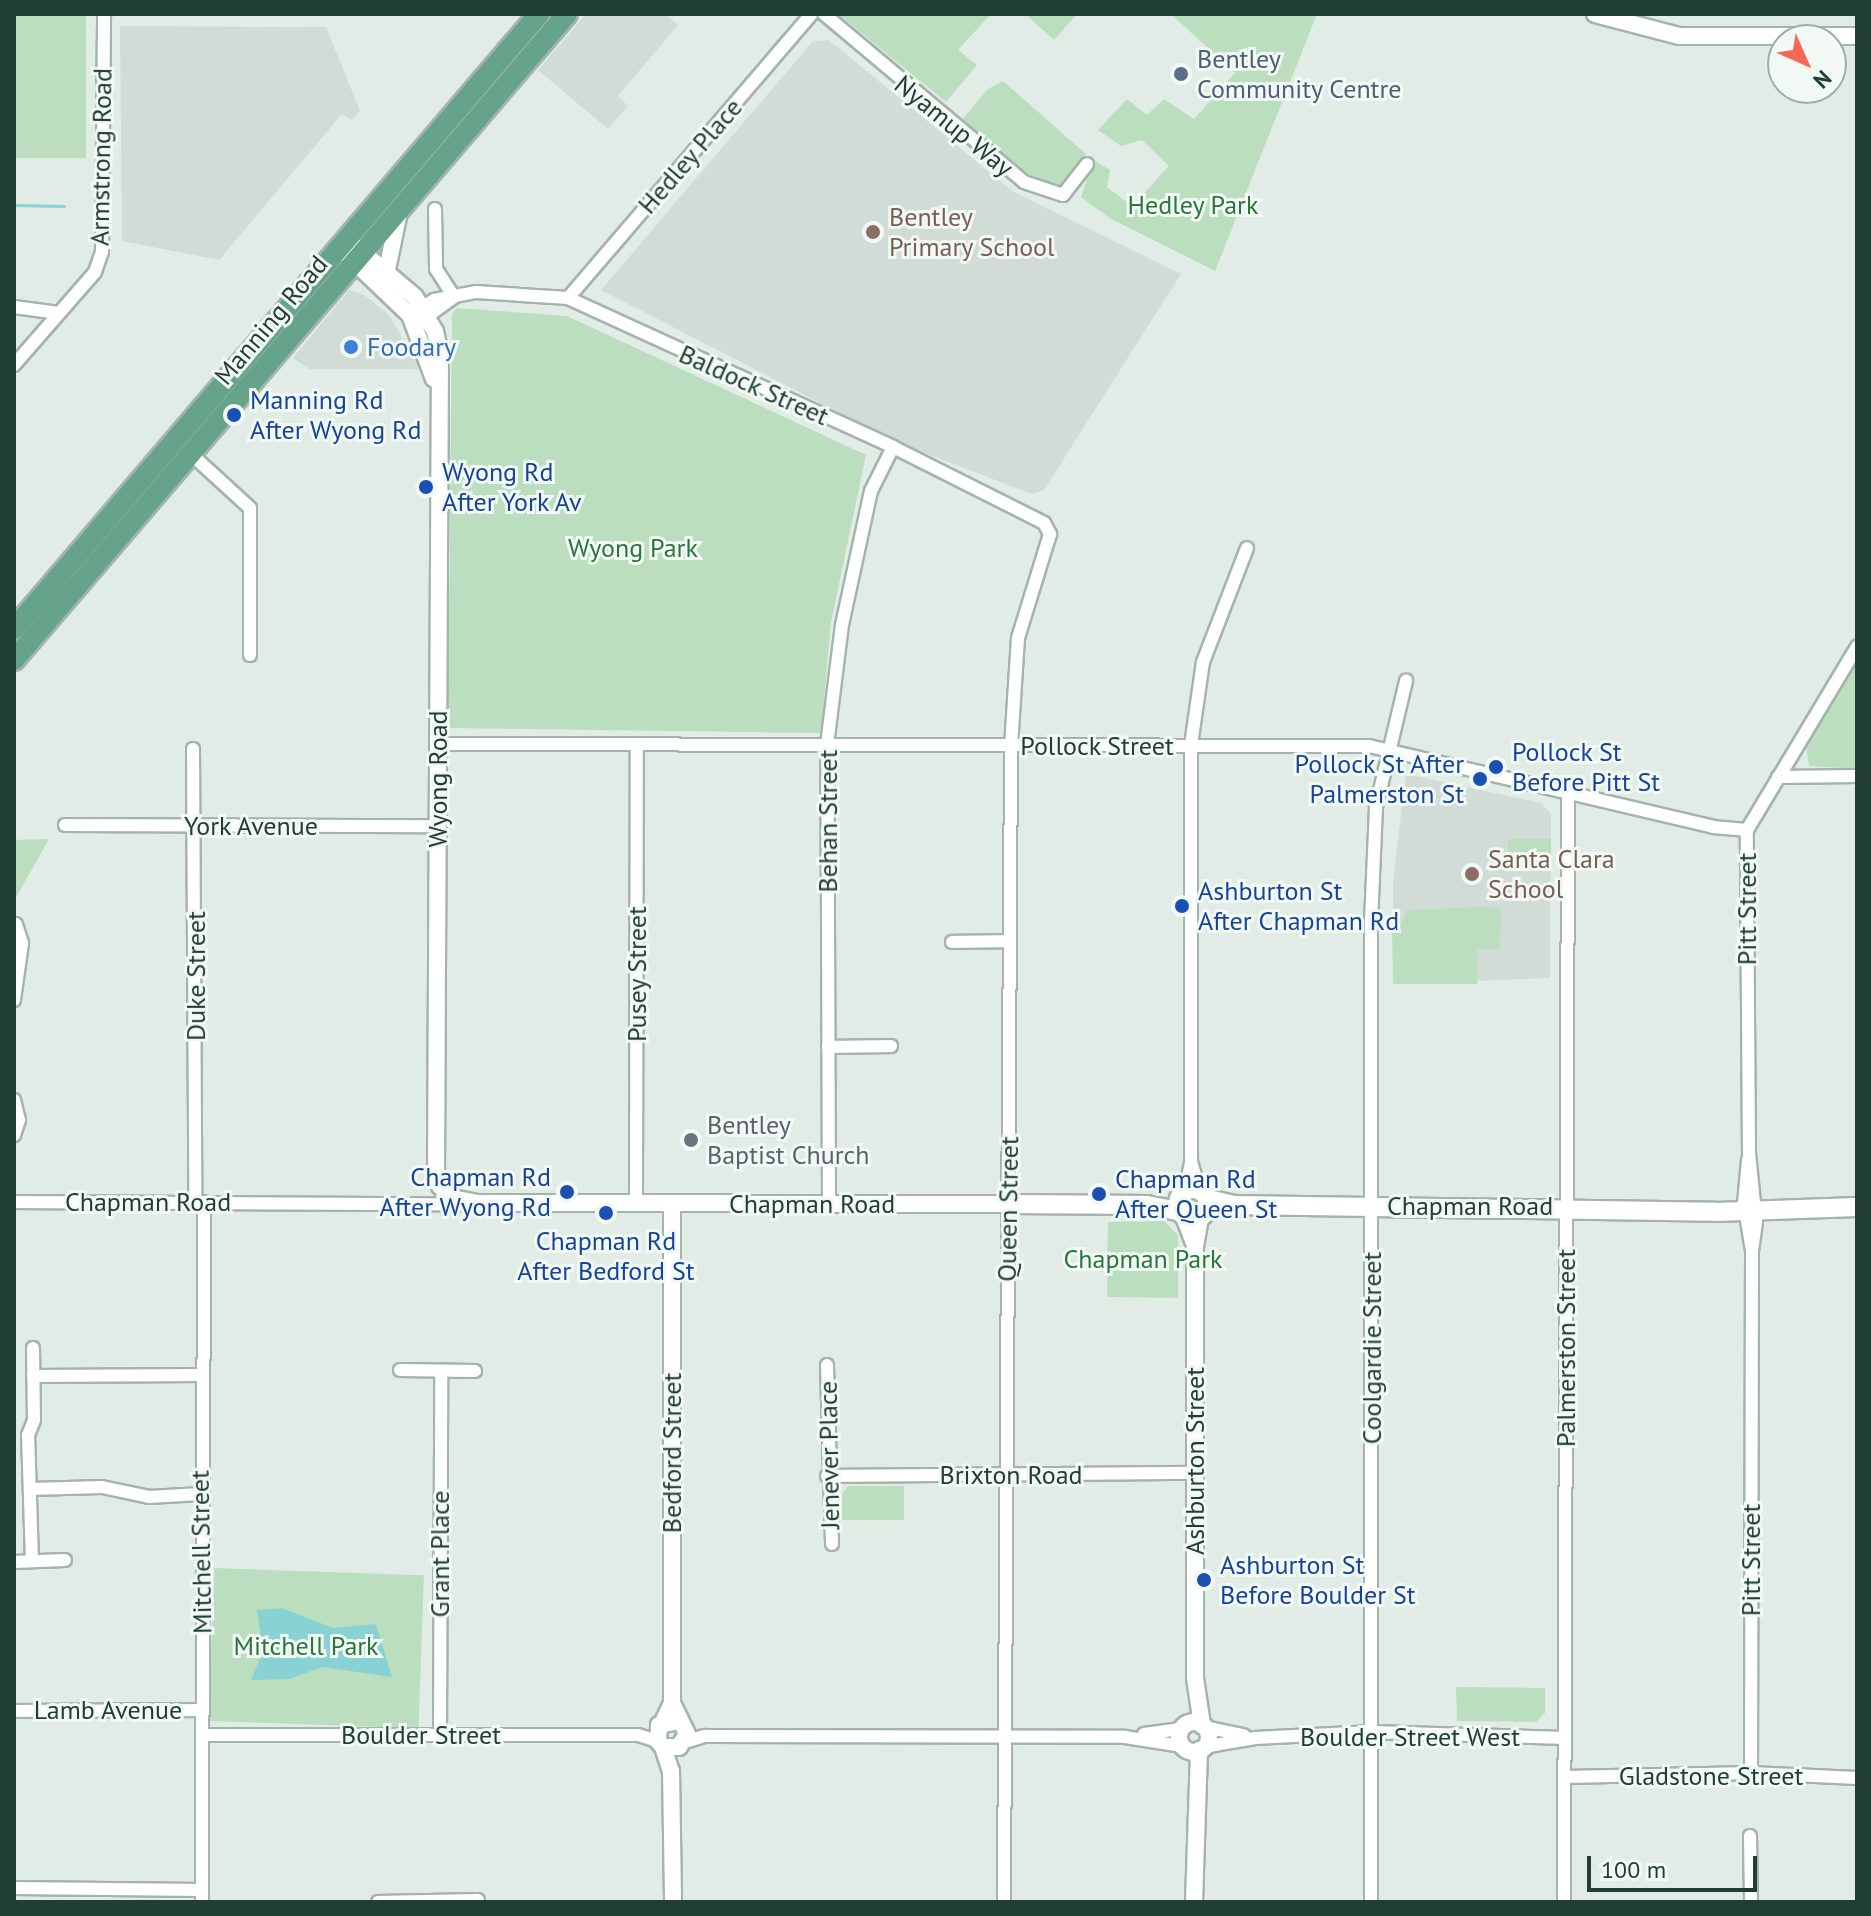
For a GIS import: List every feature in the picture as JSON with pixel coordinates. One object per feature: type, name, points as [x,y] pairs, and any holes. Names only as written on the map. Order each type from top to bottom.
[{"type":"main road","name":"Manning Road","points":[[14,660],[191,454],[539,14]]},
{"type":"main road","name":"Manning Road","points":[[14,629],[351,251],[399,212],[567,14]]},
{"type":"main road","name":"Chapman Road","points":[[1009,1204],[1857,1207]]},
{"type":"street","name":"Armstrong Road","points":[[14,365],[95,272],[102,252],[104,14]]},
{"type":"street","name":"Hedley Place","points":[[568,298],[811,14]]},
{"type":"street","name":"Nyamup Way","points":[[824,14],[1024,182],[1063,195],[1087,164]]},
{"type":"street","points":[[1595,14],[1632,20],[1679,36],[1857,36]]},
{"type":"street","points":[[435,209],[436,269],[454,297]]},
{"type":"street","points":[[387,270],[399,212]]},
{"type":"street","name":"Wyong Road","points":[[351,251],[387,270],[419,316],[440,354],[437,388],[436,1171]]},
{"type":"street","name":"Wyong Road","points":[[351,251],[419,316]]},
{"type":"street","name":"Baldock Street","points":[[419,316],[454,297],[476,292],[568,298],[893,447],[1044,523]]},
{"type":"street","points":[[14,307],[59,313]]},
{"type":"street","name":"Behan Street","points":[[829,1204],[827,745],[842,625],[868,506],[893,447]]},
{"type":"street","points":[[191,454],[250,508],[250,655]]},
{"type":"street","name":"Queen Street","points":[[1004,1902],[1011,746],[1018,638],[1050,534],[1044,523]]},
{"type":"street","name":"Ashburton Street","points":[[1194,1902],[1194,1801],[1189,1741],[1195,1678],[1196,1473],[1195,1245],[1191,1162],[1191,745],[1203,662],[1247,548]]},
{"type":"street","name":"Pitt Street","points":[[1751,1773],[1752,1251],[1747,830],[1857,647]]},
{"type":"street","name":"Coolgardie Street","points":[[1371,1902],[1371,922],[1376,807],[1406,681]]},
{"type":"street","name":"Pollock Street","points":[[437,744],[1388,748],[1568,794],[1747,830]]},
{"type":"street","name":"Pusey Street","points":[[636,1203],[637,745]]},
{"type":"street","name":"Duke Street","points":[[193,749],[200,1202]]},
{"type":"street","points":[[1778,777],[1857,776]]},
{"type":"street","name":"Palmerston Street","points":[[1564,1902],[1568,794]]},
{"type":"street","name":"York Avenue","points":[[65,825],[437,826]]},
{"type":"street","points":[[14,1000],[22,943],[18,921]]},
{"type":"street","points":[[952,942],[1010,941]]},
{"type":"street","points":[[828,1047],[891,1046]]},
{"type":"street","points":[[14,1100],[19,1120],[14,1135]]},
{"type":"street","name":"Chapman Road","points":[[436,1171],[452,1198],[477,1203]]},
{"type":"street","name":"Chapman Road","points":[[14,1202],[330,1202],[407,1206],[477,1203],[1009,1204]]},
{"type":"street","name":"Mitchell Street","points":[[200,1202],[204,1735],[202,1896]]},
{"type":"street","name":"Bedford Street","points":[[672,1203],[672,1734]]},
{"type":"street","points":[[32,1561],[33,1348]]},
{"type":"street","name":"Jenever Place","points":[[827,1365],[827,1476],[832,1544]]},
{"type":"street","points":[[400,1370],[441,1374],[475,1371]]},
{"type":"street","name":"Grant Place","points":[[440,1735],[441,1374]]},
{"type":"street","points":[[33,1376],[201,1375]]},
{"type":"street","name":"Brixton Road","points":[[827,1476],[1196,1473]]},
{"type":"street","points":[[30,1489],[102,1487],[149,1497],[200,1494]]},
{"type":"street","points":[[14,1562],[65,1560]]},
{"type":"street","name":"Ashburton Street","points":[[1189,1741],[1208,1737],[1195,1678]]},
{"type":"street","name":"Lamb Avenue","points":[[14,1711],[203,1710]]},
{"type":"street","name":"Boulder Street West","points":[[1204,1726],[1255,1738]]},
{"type":"street","name":"Boulder Street West","points":[[1004,1738],[1125,1737],[1189,1741],[1372,1732],[1565,1738]]},
{"type":"street","points":[[672,1734],[673,1902]]},
{"type":"street","name":"Boulder Street","points":[[204,1735],[672,1734],[1004,1738]]},
{"type":"street","name":"Gladstone Street","points":[[1565,1777],[1751,1773],[1857,1778]]},
{"type":"street","points":[[1750,1836],[1751,1902]]},
{"type":"street","points":[[14,1888],[202,1896]]},
{"type":"street","points":[[378,1902],[478,1900]]},
{"type":"shaded area","points":[[586,14],[665,14],[678,25],[618,96],[628,106],[608,129],[538,70]]},
{"type":"shaded area","points":[[120,26],[326,27],[360,111],[352,120],[342,114],[219,260],[122,241]]},
{"type":"shaded area","name":"Bentley Primary School","points":[[829,40],[1012,191],[1181,274],[1044,490],[1032,494],[896,442],[601,290],[813,41]]},
{"type":"shaded area","points":[[349,290],[364,295],[389,315],[420,369],[309,369],[293,358]]},
{"type":"shaded area","name":"Santa Clara School","points":[[1406,774],[1541,803],[1551,814],[1550,978],[1393,984],[1393,882]]},
{"type":"green space","points":[[14,14],[86,14],[86,158],[14,158]]},
{"type":"green space","points":[[838,14],[991,14],[958,50],[977,65],[946,102]]},
{"type":"green space","points":[[1025,14],[1077,14],[1054,40]]},
{"type":"green space","name":"Hedley Park","points":[[1171,14],[1317,14],[1215,271],[1111,219],[1081,197],[1094,160],[1110,170],[1107,187],[1132,206],[1169,166],[1142,140],[1121,146],[1098,130],[1127,99],[1147,115],[1164,99],[1194,119],[1235,73]]},
{"type":"green space","points":[[1003,81],[1086,154],[1062,188],[1011,166],[959,123],[988,89]]},
{"type":"green space","name":"Wyong Park","points":[[457,308],[567,316],[866,455],[831,622],[821,733],[448,728],[452,314]]},
{"type":"green space","points":[[1857,654],[1857,769],[1809,766],[1806,746]]},
{"type":"green space","points":[[49,839],[14,901],[14,840]]},
{"type":"green space","points":[[1508,839],[1551,839],[1551,867],[1508,867]]},
{"type":"green space","points":[[1501,908],[1500,949],[1478,949],[1477,984],[1393,984],[1392,926],[1403,921],[1408,910]]},
{"type":"green space","name":"Chapman Park","points":[[1164,1221],[1178,1235],[1178,1298],[1107,1297],[1108,1222]]},
{"type":"green space","points":[[848,1486],[904,1486],[904,1520],[842,1520],[842,1494]]},
{"type":"green space","name":"Mitchell Park","points":[[214,1568],[424,1575],[419,1728],[209,1721]]},
{"type":"green space","points":[[1456,1687],[1545,1688],[1545,1713],[1536,1722],[1457,1721]]},
{"type":"water","points":[[282,1608],[333,1628],[376,1624],[392,1677],[322,1667],[289,1679],[251,1680],[263,1651],[257,1610]]},
{"type":"waterway","points":[[14,205],[64,206]]},
{"type":"place","name":"Bentley Community Centre","points":[[1181,74]]},
{"type":"place","name":"Bentley Primary School","points":[[873,232]]},
{"type":"place","name":"Foodary","points":[[351,347]]},
{"type":"place","name":"Manning Rd After Wyong Rd","points":[[234,415]]},
{"type":"place","name":"Wyong Rd After York Av","points":[[426,487]]},
{"type":"place","name":"Pollock St Before Pitt St","points":[[1496,767]]},
{"type":"place","name":"Pollock St After Palmerston St","points":[[1480,779]]},
{"type":"place","name":"Santa Clara School","points":[[1472,874]]},
{"type":"place","name":"Ashburton St After Chapman Rd","points":[[1182,906]]},
{"type":"place","name":"Bentley Baptist Church","points":[[691,1140]]},
{"type":"place","name":"Chapman Rd After Wyong Rd","points":[[567,1192]]},
{"type":"place","name":"Chapman Rd After Queen St","points":[[1099,1194]]},
{"type":"place","name":"Chapman Rd After Bedford St","points":[[606,1213]]},
{"type":"place","name":"Ashburton St Before Boulder St","points":[[1204,1580]]}]
